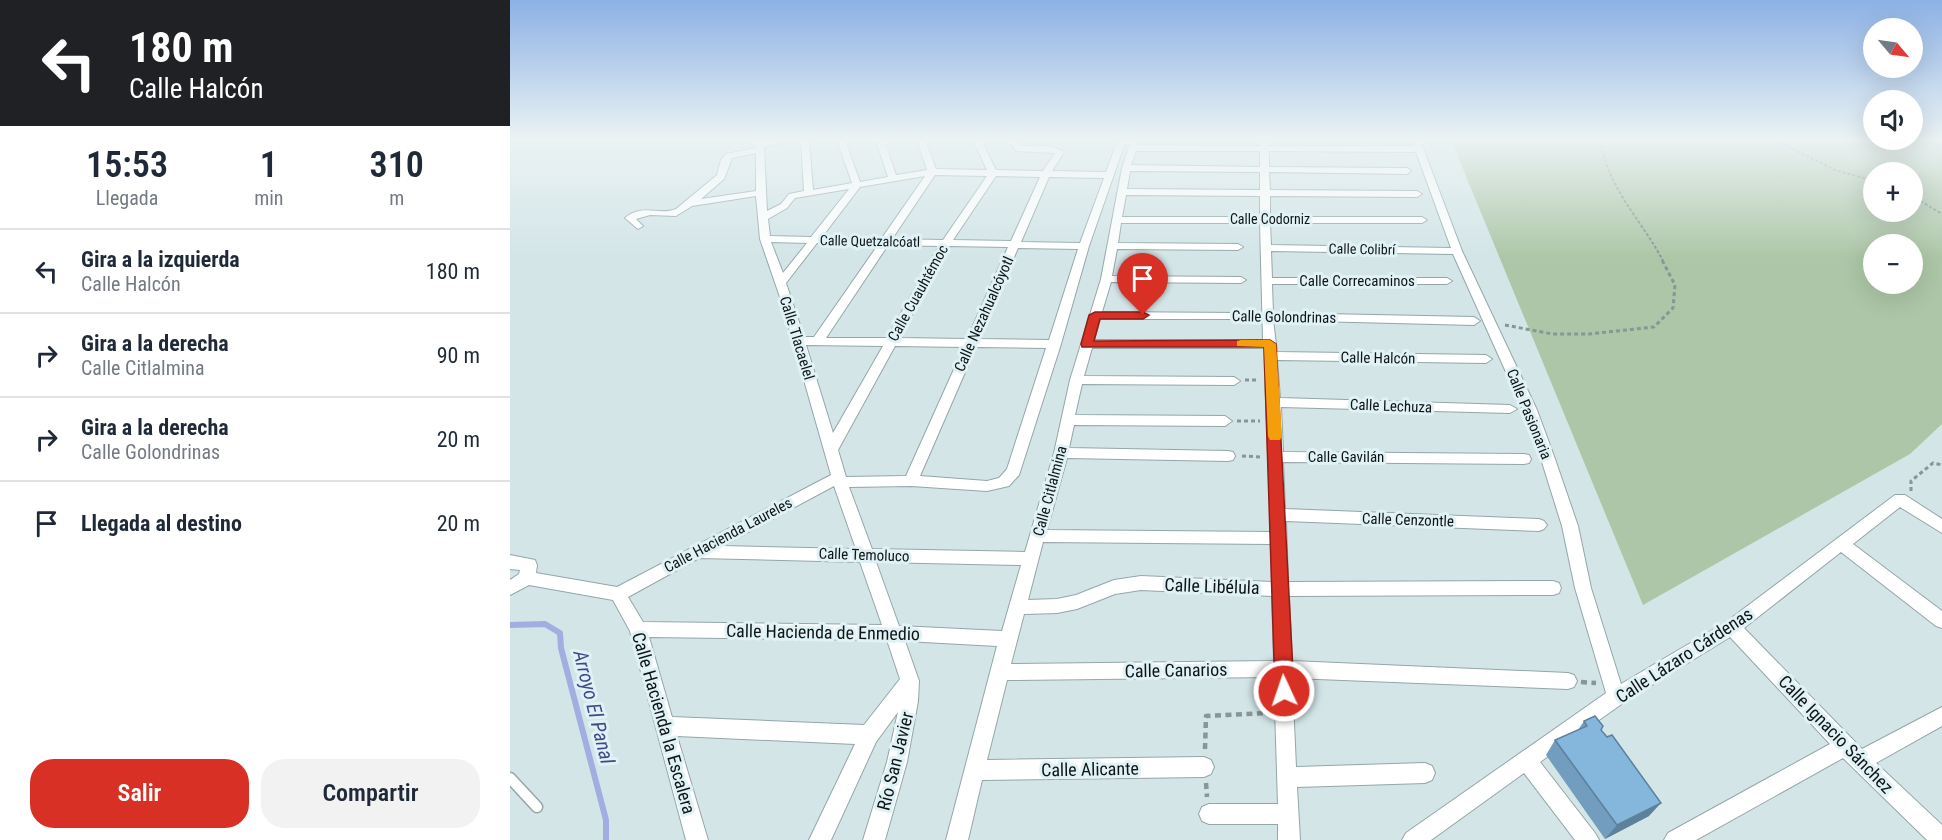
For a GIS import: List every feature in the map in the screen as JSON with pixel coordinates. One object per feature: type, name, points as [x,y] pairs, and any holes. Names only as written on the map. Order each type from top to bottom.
[{"type":"street","points":[[638,226],[630,218],[656,210],[676,213],[717,179]]},
{"type":"street","name":"Calle Tlacaelel","points":[[760,179],[765,239],[839,479],[910,681]]},
{"type":"street","points":[[808,179],[809,194]]},
{"type":"street","points":[[855,179],[857,185]]},
{"type":"street","points":[[764,218],[784,206],[792,196],[892,179]]},
{"type":"street","points":[[818,341],[927,179]]},
{"type":"street","name":"Calle Cuauhtémoc","points":[[831,449],[946,243],[989,179]]},
{"type":"street","name":"Calle Nezahualcóyotl","points":[[911,481],[1044,179]]},
{"type":"street","points":[[798,340],[1055,344],[1106,179]]},
{"type":"street","name":"Calle Citlalmina","points":[[957,840],[1008,639],[1061,453],[1076,380],[1106,279],[1124,179]]},
{"type":"street","points":[[1265,179],[1267,316],[1273,379],[1289,840]]},
{"type":"street","name":"Calle Pasionaria","points":[[1431,179],[1481,321],[1530,410],[1552,470],[1570,526],[1583,588],[1613,690]]},
{"type":"street","points":[[780,284],[817,240],[857,185]]},
{"type":"street","points":[[1122,192],[1417,194]]},
{"type":"street","points":[[687,205],[760,193]]},
{"type":"street","name":"Calle Codorniz","points":[[1118,219],[1422,220]]},
{"type":"street","name":"Calle Quetzalcóatl","points":[[765,239],[1084,246]]},
{"type":"street","points":[[1111,246],[1238,247]]},
{"type":"street","name":"Calle Colibrí","points":[[1267,248],[1457,251]]},
{"type":"street","points":[[1106,279],[1241,280]]},
{"type":"street","name":"Calle Correcaminos","points":[[1267,281],[1446,281]]},
{"type":"street","name":"Calle Golondrinas","points":[[1095,315],[1239,316]]},
{"type":"street","name":"Calle Golondrinas","points":[[1267,316],[1481,321]]},
{"type":"street","name":"Calle Hacienda Laureles","points":[[618,594],[839,479],[987,486],[1004,482],[1014,471],[1055,344]]},
{"type":"street","name":"Calle Halcón","points":[[1087,344],[1486,359]]},
{"type":"street","points":[[1076,380],[1234,381]]},
{"type":"street","name":"Calle Lechuza","points":[[1273,402],[1510,409]]},
{"type":"street","points":[[1068,420],[1225,421]]},
{"type":"street","points":[[1061,453],[1228,456]]},
{"type":"street","name":"Calle Gavilán","points":[[1276,457],[1524,459]]},
{"type":"street","points":[[1900,499],[1942,527]]},
{"type":"street","name":"Calle Lázaro Cárdenas","points":[[1413,840],[1527,761],[1613,690],[1732,627],[1900,499]]},
{"type":"street","name":"Calle Cenzontle","points":[[1276,515],[1539,525]]},
{"type":"street","points":[[1038,536],[1279,538]]},
{"type":"street","points":[[1842,544],[1942,621]]},
{"type":"street","name":"Calle Temoluco","points":[[696,552],[1032,560]]},
{"type":"street","points":[[510,562],[529,565],[527,578]]},
{"type":"street","points":[[510,588],[527,578],[618,594]]},
{"type":"street","name":"Calle Libélula","points":[[1018,607],[1057,606],[1077,602],[1114,587],[1141,583],[1279,589],[1553,588]]},
{"type":"street","name":"Calle Hacienda la Escalera","points":[[618,594],[638,628],[698,840]]},
{"type":"street","name":"Calle Ignacio Sánchez","points":[[1732,627],[1845,747],[1942,840]]},
{"type":"street","name":"Calle Hacienda de Enmedio","points":[[638,628],[895,633],[1008,639]]},
{"type":"street","name":"Calle Canarios","points":[[1000,672],[1283,669],[1568,681]]},
{"type":"street","points":[[820,840],[869,735],[910,681]]},
{"type":"street","name":"Río San Javier","points":[[874,840],[909,709],[910,681]]},
{"type":"street","points":[[1860,761],[1942,716]]},
{"type":"street","points":[[667,726],[869,735]]},
{"type":"street","points":[[1675,840],[1845,747]]},
{"type":"street","points":[[1527,761],[1588,840]]},
{"type":"street","name":"Calle Alicante","points":[[976,770],[1204,767]]},
{"type":"street","points":[[1288,777],[1425,773]]},
{"type":"street","points":[[1209,814],[1288,814]]},
{"type":"lane","points":[[510,778],[537,807]]},
{"type":"path","points":[[1481,321],[1530,331],[1580,335],[1619,328],[1654,327],[1674,308],[1675,285],[1654,244],[1623,200],[1613,179]]},
{"type":"path","points":[[1923,203],[1942,214]]},
{"type":"path","points":[[1234,381],[1273,379]]},
{"type":"path","points":[[1225,421],[1274,421]]},
{"type":"path","points":[[1228,456],[1276,457]]},
{"type":"path","points":[[1900,499],[1911,492],[1911,481],[1933,463],[1942,465]]},
{"type":"path","points":[[1568,681],[1613,690]]},
{"type":"path","points":[[1206,716],[1286,713]]},
{"type":"green space","points":[[1467,179],[1863,179],[1863,222],[1923,222],[1923,179],[1942,179],[1942,424],[1910,454],[1643,605]]},
{"type":"building","points":[[1595,716],[1603,726],[1601,730],[1607,737],[1612,735],[1661,803],[1617,825],[1555,740],[1587,726],[1584,721]]},
{"type":"waterway","name":"Arroyo El Panal","points":[[510,625],[545,624],[560,633],[561,648],[606,820],[606,840]]},
{"type":"slow traffic","points":[[1241,344],[1270,344],[1275,436]]},
{"type":"route","points":[[1143,315],[1095,315],[1087,344],[1270,344],[1284,691]]}]
